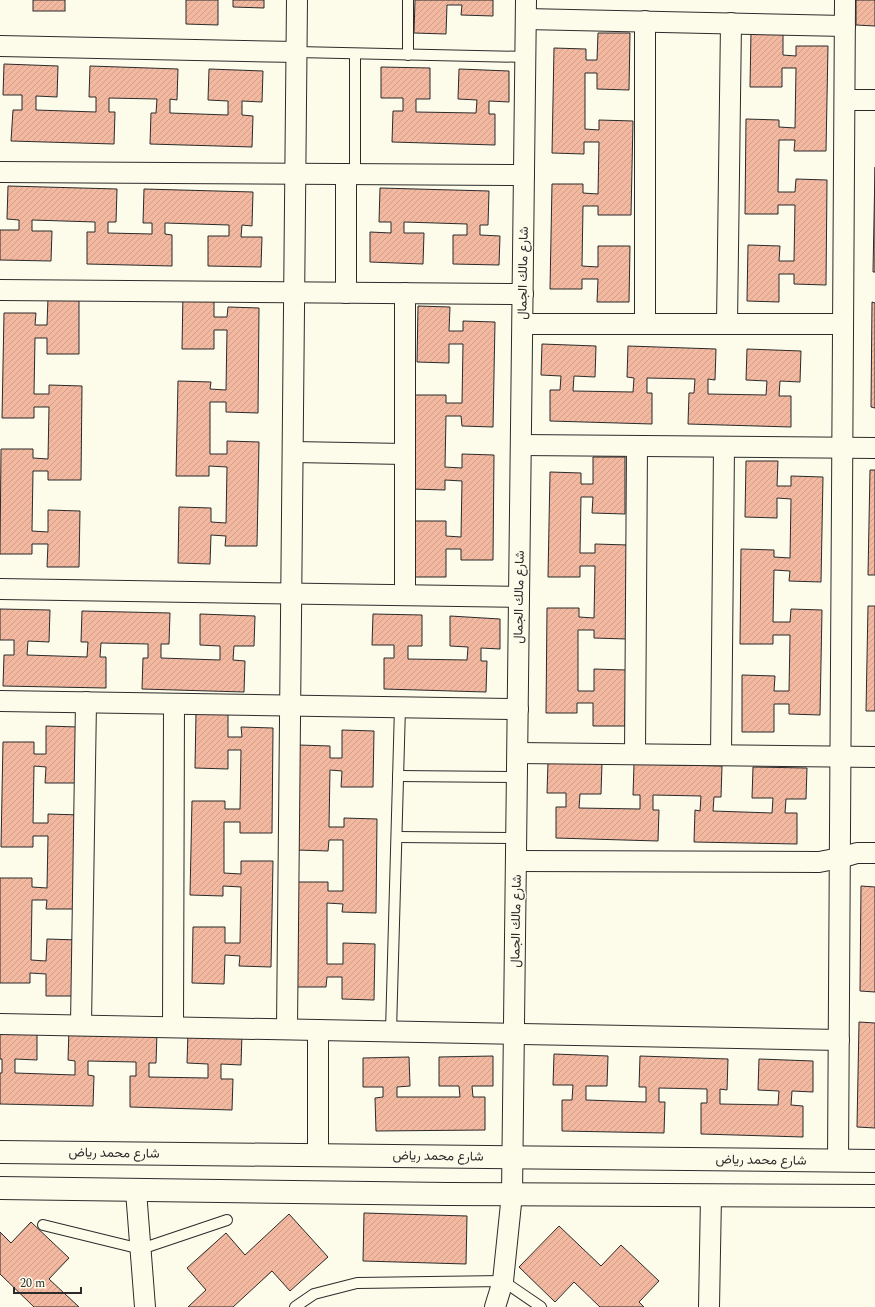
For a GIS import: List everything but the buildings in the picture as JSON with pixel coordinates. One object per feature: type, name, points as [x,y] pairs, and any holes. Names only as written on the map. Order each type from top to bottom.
[{"type":"street","points":[[287,1029],[297,0]]},
{"type":"street","points":[[838,1161],[846,0]]},
{"type":"street","points":[[526,9],[645,21],[845,26]]},
{"type":"street","name":"شارع مالك الجمال","points":[[496,1307],[503,1281],[512,1194],[513,1157],[526,9]]},
{"type":"street","points":[[645,21],[645,324]]},
{"type":"street","points":[[727,324],[731,23]]},
{"type":"street","points":[[0,46],[297,52]]},
{"type":"street","points":[[845,100],[875,100]]},
{"type":"street","points":[[0,172],[524,175]]},
{"type":"street","points":[[346,293],[350,174]]},
{"type":"street","points":[[0,290],[523,294]]},
{"type":"street","points":[[405,293],[405,595]]},
{"type":"street","points":[[523,324],[843,324]]},
{"type":"street","points":[[521,446],[875,448]]},
{"type":"street","points":[[635,754],[637,446]]},
{"type":"street","points":[[721,755],[724,447]]},
{"type":"street","points":[[293,452],[405,454]]},
{"type":"street","points":[[0,589],[519,596]]},
{"type":"street","points":[[0,701],[518,709]]},
{"type":"street","points":[[81,1025],[86,702]]},
{"type":"street","points":[[173,1027],[174,704]]},
{"type":"street","points":[[518,753],[875,757]]},
{"type":"street","points":[[517,861],[818,862],[857,853],[875,853]]},
{"type":"street","points":[[0,1024],[839,1040]]},
{"type":"street","points":[[318,1030],[318,1155]]},
{"type":"street","name":"شارع محمد رياض","points":[[0,1152],[875,1161]]},
{"type":"street","points":[[0,1188],[136,1191],[875,1196]]},
{"type":"street","points":[[136,1191],[145,1307]]},
{"type":"street","points":[[709,1307],[711,1196]]},
{"type":"lane","points":[[408,0],[408,55]]},
{"type":"lane","points":[[297,52],[526,57]]},
{"type":"lane","points":[[350,174],[354,54]]},
{"type":"lane","points":[[391,1031],[400,707]]},
{"type":"lane","points":[[398,776],[517,777]]},
{"type":"lane","points":[[397,837],[517,838]]},
{"type":"lane","points":[[43,1226],[141,1249],[227,1220]]},
{"type":"lane","points":[[295,1307],[314,1294],[357,1283],[503,1281],[541,1307]]}]
